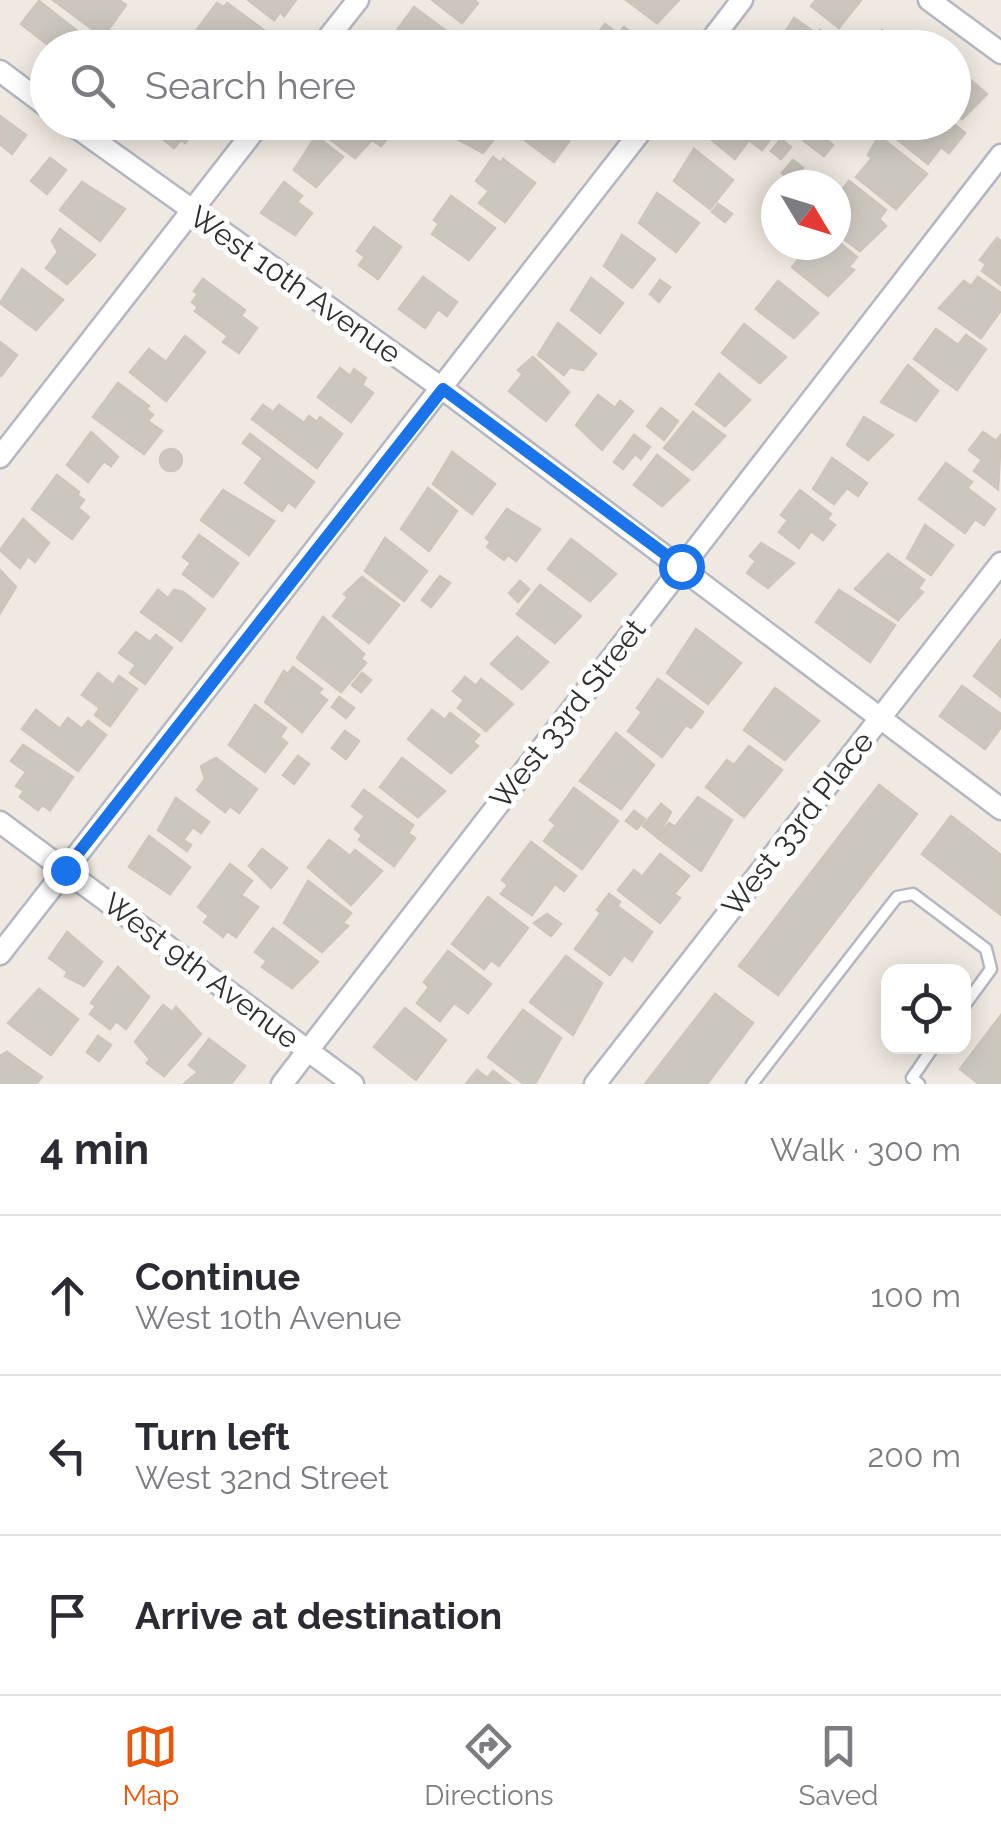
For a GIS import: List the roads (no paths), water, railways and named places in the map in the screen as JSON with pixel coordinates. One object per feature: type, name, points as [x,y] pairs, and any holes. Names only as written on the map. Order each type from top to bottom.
[{"type":"street","points":[[334,30],[358,0]]},
{"type":"street","points":[[719,30],[742,0]]},
{"type":"street","points":[[928,0],[969,30]]},
{"type":"street","points":[[971,32],[1001,54]]},
{"type":"street","points":[[0,71],[30,93]]},
{"type":"street","name":"West 10th Avenue","points":[[93,140],[443,389],[1001,808]]},
{"type":"street","points":[[0,457],[247,140]]},
{"type":"street","points":[[0,954],[634,140]]},
{"type":"street","name":"West 33rd Street","points":[[282,1084],[1001,155]]},
{"type":"street","name":"West 33rd Place","points":[[595,1084],[1001,563]]},
{"type":"street","name":"West 9th Avenue","points":[[0,822],[353,1084]]},
{"type":"lane","points":[[752,1084],[898,897],[914,894],[986,949],[990,969],[971,996]]},
{"type":"lane","points":[[919,1084],[912,1078],[928,1054]]}]
